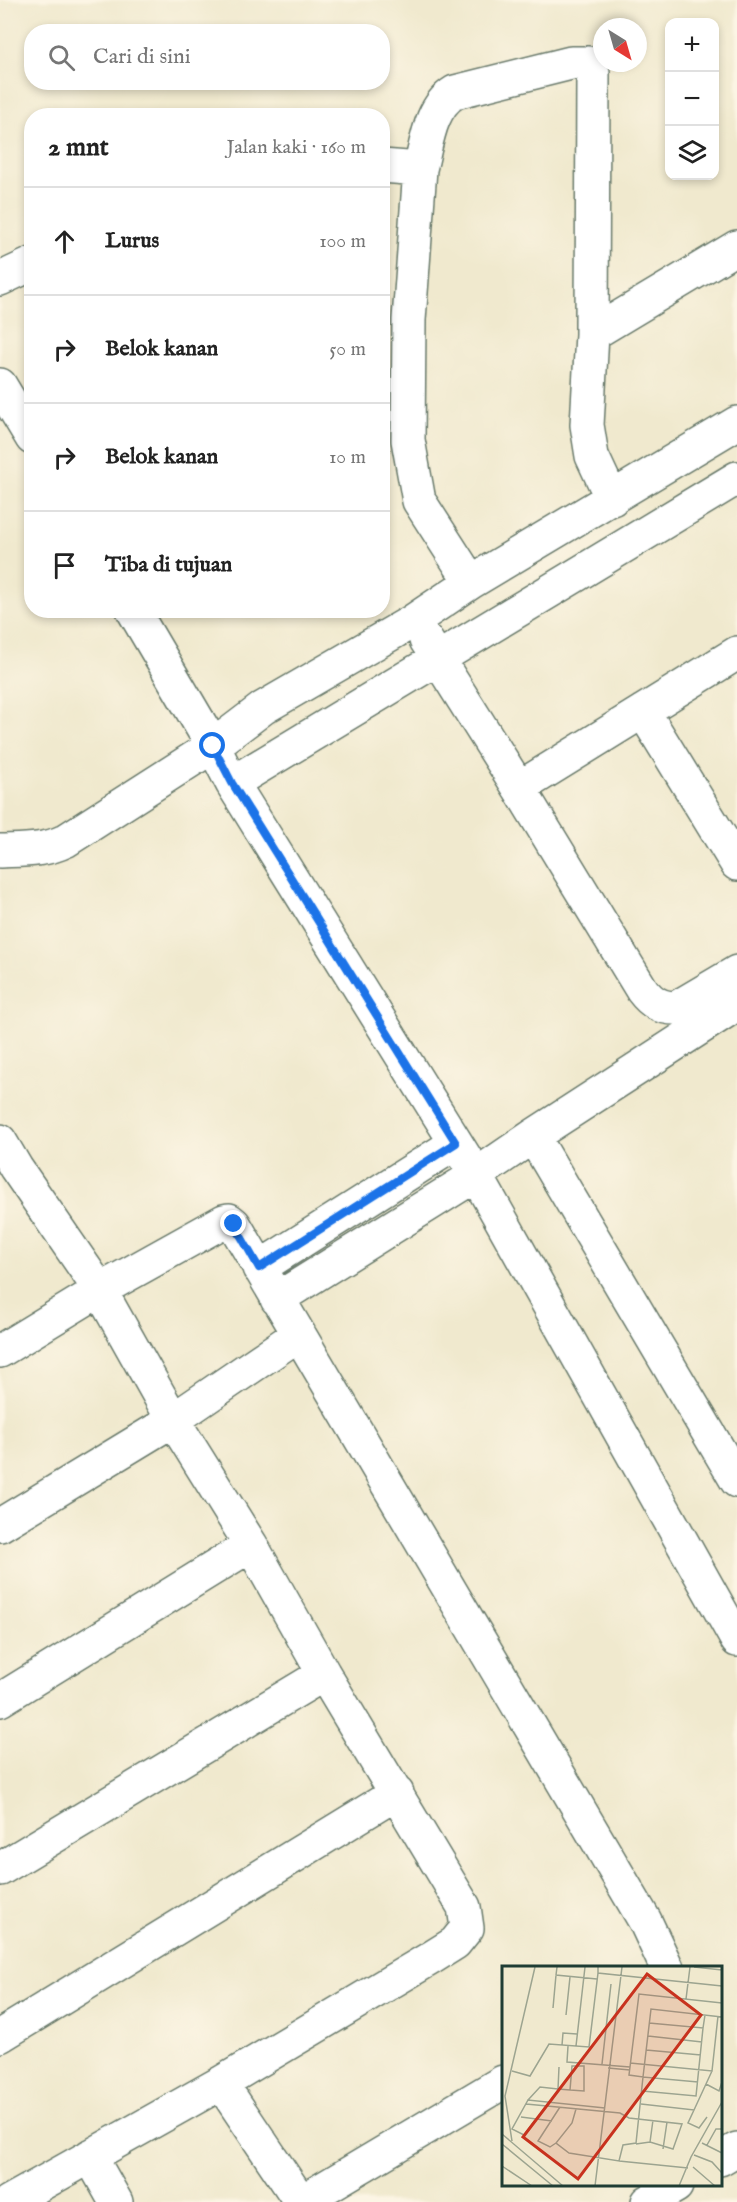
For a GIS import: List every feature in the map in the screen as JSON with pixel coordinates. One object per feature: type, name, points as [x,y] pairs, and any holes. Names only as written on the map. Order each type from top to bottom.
[{"type":"street","points":[[471,582],[419,501],[408,440],[409,320],[420,169],[436,111],[444,98],[455,92],[572,63],[589,63],[593,73],[592,334],[587,425],[592,456],[612,499]]},
{"type":"street","points":[[390,167],[420,169]]},
{"type":"street","points":[[592,334],[737,248]]},
{"type":"street","points":[[0,279],[24,268]]},
{"type":"street","points":[[0,385],[24,425]]},
{"type":"street","points":[[0,851],[36,849],[56,845],[213,746],[263,708],[413,621],[471,582],[737,423]]},
{"type":"street","points":[[232,783],[737,478]]},
{"type":"street","points":[[138,618],[213,746],[232,783],[476,1175],[737,1640]]},
{"type":"street","points":[[413,621],[651,1002],[667,1008],[676,1008],[737,972]]},
{"type":"street","points":[[519,788],[737,653]]},
{"type":"street","points":[[643,711],[737,864]]},
{"type":"street","points":[[277,1299],[476,1175],[532,1136],[737,1004]]},
{"type":"street","points":[[532,1136],[737,1481]]},
{"type":"street","points":[[259,1268],[456,1143]]},
{"type":"street","points":[[5,1162],[100,1290],[173,1420],[251,1545],[324,1674],[398,1793],[464,1906],[467,1928],[455,1943],[431,1958],[221,2083],[9,2202]]},
{"type":"street","points":[[0,1351],[100,1290],[224,1221],[229,1220],[234,1224],[645,1921],[666,1966]]},
{"type":"street","points":[[0,1525],[173,1420],[299,1334]]},
{"type":"street","points":[[0,1700],[251,1545]]},
{"type":"street","points":[[0,1869],[324,1674]]},
{"type":"street","points":[[0,2036],[398,1793]]},
{"type":"street","points":[[221,2083],[301,2202],[502,2083]]},
{"type":"street","points":[[722,2158],[737,2149]]},
{"type":"street","points":[[90,2156],[116,2202]]},
{"type":"street","points":[[648,2202],[674,2187]]},
{"type":"route","points":[[213,746],[232,783],[456,1143],[259,1268],[234,1224]]}]
